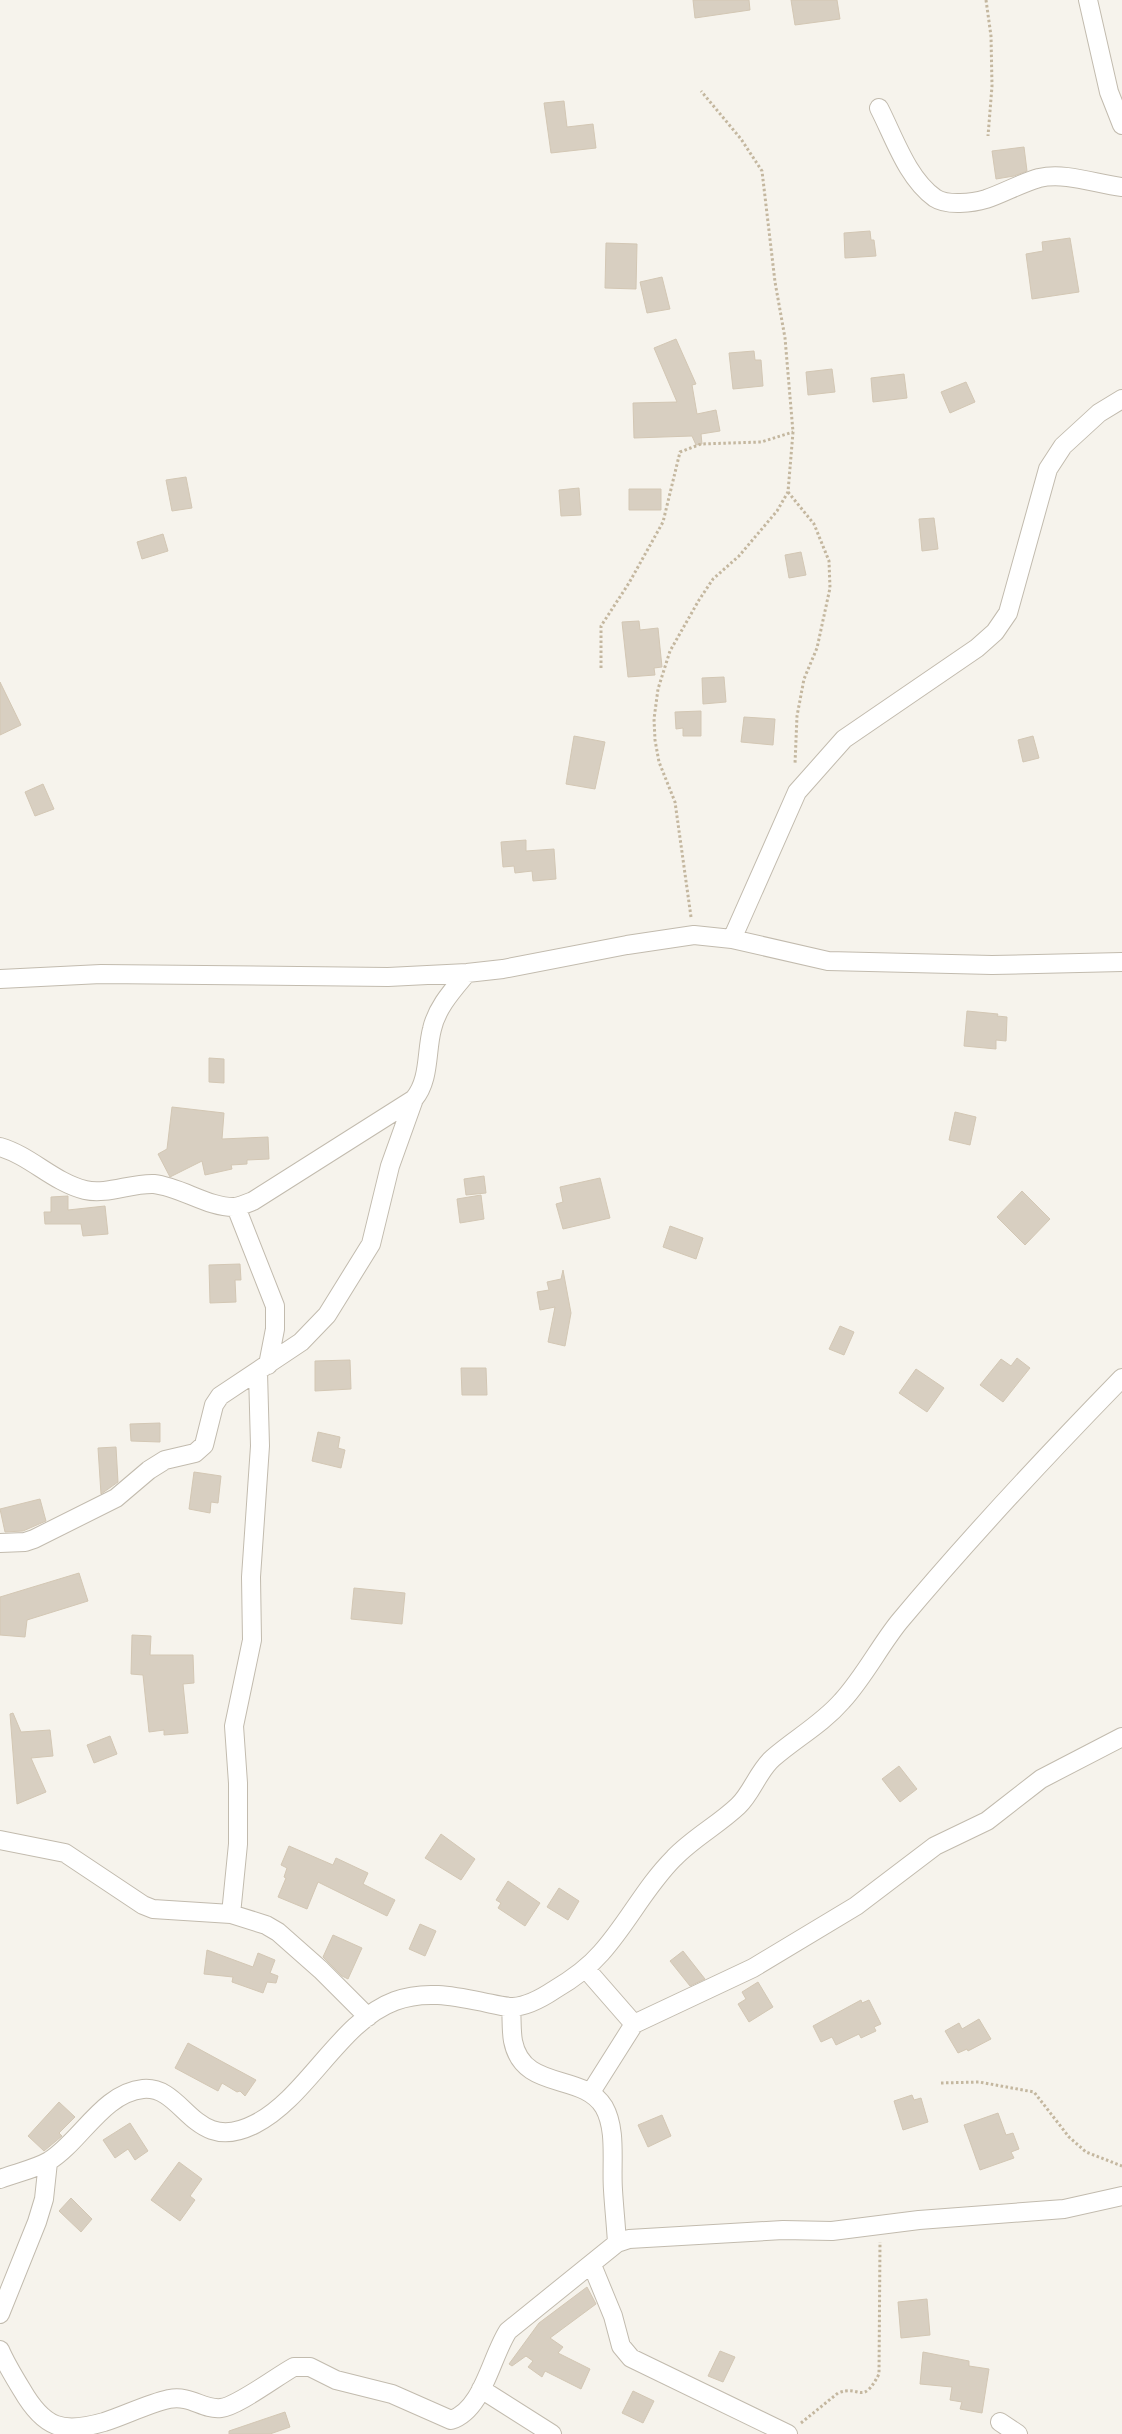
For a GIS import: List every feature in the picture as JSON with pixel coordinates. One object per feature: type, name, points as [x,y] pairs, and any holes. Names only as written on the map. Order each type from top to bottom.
[{"type":"street","points":[[1088,0],[1109,92],[1122,123]]},
{"type":"street","points":[[879,108],[906,163],[921,185],[936,199],[964,204],[986,199],[1040,178],[1055,176],[1122,187]]},
{"type":"street","points":[[732,938],[797,792],[844,739],[977,648],[995,632],[1008,613],[1048,469],[1063,446],[1100,413],[1122,399]]},
{"type":"street","points":[[0,979],[101,974],[388,977],[467,973],[502,969],[627,945],[694,935],[732,938],[828,961],[992,965],[1122,962]]},
{"type":"street","points":[[0,1543],[25,1542],[34,1539],[116,1498],[149,1470],[165,1460],[200,1450],[204,1445],[216,1400],[301,1342],[327,1315],[366,1254],[374,1234],[380,1198],[390,1166],[414,1099],[424,1083],[432,1028],[443,1004],[467,973]]},
{"type":"street","points":[[0,1147],[19,1155],[66,1183],[86,1190],[154,1184],[173,1188],[221,1205],[236,1207],[272,1191],[414,1099]]},
{"type":"street","points":[[231,1914],[238,1844],[234,1726],[253,1634],[251,1577],[263,1368],[275,1329],[275,1306],[236,1207]]},
{"type":"street","points":[[0,2179],[48,2162],[108,2106],[122,2096],[139,2089],[150,2089],[163,2094],[197,2121],[215,2132],[229,2133],[244,2129],[260,2122],[280,2106],[368,2017],[395,2000],[416,1995],[454,1997],[511,2007],[526,2005],[537,2000],[586,1968],[609,1943],[667,1865],[686,1845],[738,1806],[770,1761],[807,1734],[841,1702],[898,1624],[979,1528],[1122,1378]]},
{"type":"street","points":[[591,2092],[634,2024],[753,1968],[856,1906],[935,1846],[979,1826],[1041,1779],[1122,1737]]},
{"type":"street","points":[[0,1840],[65,1853],[143,1905],[153,1909],[231,1914],[258,1922],[278,1932],[321,1970],[368,2017]]},
{"type":"street","points":[[586,1968],[634,2024]]},
{"type":"street","points":[[511,2007],[513,2042],[524,2063],[537,2075],[591,2092],[605,2108],[611,2128],[613,2189],[618,2243]]},
{"type":"street","points":[[0,2314],[37,2222],[44,2199],[48,2162]]},
{"type":"street","points":[[0,2350],[33,2409],[41,2418],[54,2425],[71,2428],[104,2422],[144,2407],[178,2398],[188,2398],[210,2407],[222,2408],[234,2403],[294,2367],[303,2365],[336,2380],[392,2394],[451,2420],[460,2417],[469,2409],[481,2389],[501,2341],[508,2331],[618,2243],[640,2237],[721,2235],[783,2230],[832,2232],[919,2220],[1064,2209],[1122,2196]]},
{"type":"street","points":[[592,2265],[605,2292],[621,2346],[631,2358],[791,2432]]},
{"type":"street","points":[[481,2389],[552,2434]]},
{"type":"street","points":[[86,2434],[104,2422]]},
{"type":"street","points":[[1000,2422],[1018,2434]]},
{"type":"path","points":[[986,0],[991,36],[992,86],[988,136]]},
{"type":"path","points":[[694,935],[675,802],[659,762],[655,740],[654,719],[658,689],[670,651],[699,600],[713,579],[739,556],[755,535],[777,512],[788,492],[793,432],[785,338],[775,282],[762,171],[741,138],[700,90]]},
{"type":"path","points":[[601,668],[601,626],[630,583],[663,522],[680,452],[701,444],[761,442],[793,432]]},
{"type":"path","points":[[788,492],[814,524],[829,561],[830,588],[817,648],[804,679],[797,716],[795,757],[797,792]]},
{"type":"path","points":[[941,2083],[979,2082],[1034,2092],[1054,2114],[1069,2137],[1086,2152],[1122,2166]]},
{"type":"path","points":[[791,2432],[838,2393],[845,2391],[861,2394],[870,2390],[879,2374],[880,2226]]},
{"type":"building","points":[[693,0],[749,0],[750,10],[695,18]]},
{"type":"building","points":[[791,0],[837,0],[840,19],[795,25]]},
{"type":"building","points":[[564,101],[567,127],[593,124],[596,148],[551,153],[544,103]]},
{"type":"building","points":[[1024,147],[1027,171],[1014,176],[996,179],[992,151]]},
{"type":"building","points":[[870,231],[871,240],[874,240],[876,256],[845,258],[844,233]]},
{"type":"building","points":[[1070,238],[1079,292],[1032,299],[1026,254],[1043,251],[1042,242]]},
{"type":"building","points":[[606,243],[637,244],[636,289],[605,288]]},
{"type":"building","points":[[662,277],[670,309],[647,313],[640,282]]},
{"type":"building","points":[[676,339],[696,384],[692,385],[697,414],[716,410],[720,431],[701,434],[702,444],[696,445],[692,436],[634,438],[633,403],[677,402],[654,348]]},
{"type":"building","points":[[754,351],[755,360],[761,360],[763,386],[733,389],[729,353]]},
{"type":"building","points":[[832,369],[835,392],[808,395],[806,372]]},
{"type":"building","points":[[904,374],[907,398],[873,402],[871,378]]},
{"type":"building","points":[[966,382],[975,402],[950,413],[941,392]]},
{"type":"building","points":[[186,477],[192,508],[172,511],[166,480]]},
{"type":"building","points":[[579,488],[581,515],[561,516],[559,490]]},
{"type":"building","points":[[629,489],[661,489],[661,510],[629,510]]},
{"type":"building","points":[[934,518],[938,549],[922,551],[919,519]]},
{"type":"building","points":[[163,534],[168,551],[142,559],[137,542]]},
{"type":"building","points":[[801,552],[806,575],[789,578],[785,555]]},
{"type":"building","points":[[639,621],[640,630],[658,628],[662,667],[654,668],[655,675],[628,677],[622,622]]},
{"type":"building","points":[[724,677],[726,702],[703,704],[702,678]]},
{"type":"building","points":[[0,682],[21,725],[0,735]]},
{"type":"building","points":[[701,711],[701,736],[683,736],[683,728],[676,729],[675,712]]},
{"type":"building","points":[[744,717],[775,719],[773,745],[741,742]]},
{"type":"building","points":[[574,736],[605,742],[595,789],[566,784]]},
{"type":"building","points":[[1033,736],[1039,758],[1023,762],[1018,740]]},
{"type":"building","points":[[43,784],[54,809],[35,816],[25,792]]},
{"type":"building","points":[[526,840],[526,851],[554,849],[556,879],[533,881],[532,871],[515,873],[514,866],[503,867],[501,842]]},
{"type":"building","points":[[967,1011],[998,1014],[997,1016],[1007,1017],[1006,1041],[996,1040],[996,1049],[964,1046]]},
{"type":"building","points":[[209,1058],[224,1059],[224,1083],[209,1082]]},
{"type":"building","points":[[172,1107],[224,1113],[222,1139],[268,1137],[269,1159],[247,1160],[247,1164],[231,1165],[232,1169],[205,1175],[202,1161],[170,1177],[158,1154],[167,1149]]},
{"type":"building","points":[[955,1112],[976,1117],[970,1145],[949,1140]]},
{"type":"building","points":[[484,1176],[486,1193],[466,1195],[464,1179]]},
{"type":"building","points":[[600,1178],[610,1218],[563,1229],[556,1204],[563,1202],[560,1187]]},
{"type":"building","points":[[1022,1191],[1050,1219],[1025,1245],[997,1217]]},
{"type":"building","points":[[481,1195],[484,1219],[460,1223],[457,1199]]},
{"type":"building","points":[[68,1196],[68,1210],[105,1206],[108,1234],[83,1236],[81,1224],[45,1224],[44,1212],[51,1212],[51,1197]]},
{"type":"building","points":[[670,1226],[703,1238],[696,1259],[663,1247]]},
{"type":"building","points":[[240,1264],[241,1280],[235,1280],[236,1302],[210,1303],[209,1265]]},
{"type":"building","points":[[563,1270],[571,1313],[565,1346],[548,1342],[555,1307],[540,1310],[537,1292],[549,1290],[547,1282],[561,1279]]},
{"type":"building","points":[[840,1326],[854,1332],[844,1355],[829,1349]]},
{"type":"building","points":[[1017,1358],[1030,1368],[1003,1402],[980,1385],[1001,1359],[1011,1366]]},
{"type":"building","points":[[350,1360],[351,1389],[315,1391],[315,1361]]},
{"type":"building","points":[[461,1368],[486,1368],[487,1395],[462,1395]]},
{"type":"building","points":[[916,1369],[944,1388],[927,1412],[899,1393]]},
{"type":"building","points":[[160,1423],[160,1442],[131,1441],[130,1424]]},
{"type":"building","points":[[318,1432],[340,1437],[338,1448],[345,1450],[341,1468],[312,1461]]},
{"type":"building","points":[[116,1447],[118,1482],[101,1494],[98,1448]]},
{"type":"building","points":[[194,1472],[221,1476],[218,1503],[211,1502],[210,1513],[189,1509]]},
{"type":"building","points":[[40,1499],[46,1521],[23,1531],[5,1532],[0,1509]]},
{"type":"building","points":[[79,1573],[88,1601],[27,1620],[25,1637],[0,1635],[0,1597]]},
{"type":"building","points":[[354,1588],[405,1593],[402,1624],[351,1619]]},
{"type":"building","points":[[132,1635],[151,1636],[150,1655],[193,1655],[194,1683],[183,1684],[188,1733],[164,1735],[164,1730],[149,1732],[143,1675],[131,1674]]},
{"type":"building","points":[[13,1713],[21,1732],[50,1730],[53,1756],[31,1758],[46,1792],[17,1804],[10,1714]]},
{"type":"building","points":[[110,1736],[117,1754],[94,1763],[87,1745]]},
{"type":"building","points":[[899,1766],[917,1789],[900,1802],[882,1779]]},
{"type":"building","points":[[441,1834],[475,1859],[461,1880],[425,1858]]},
{"type":"building","points":[[289,1846],[333,1865],[336,1858],[368,1873],[363,1884],[395,1900],[387,1916],[318,1882],[307,1909],[278,1897],[286,1878],[284,1877],[287,1868],[281,1865]]},
{"type":"building","points":[[508,1881],[540,1903],[525,1926],[498,1908],[501,1903],[496,1900]]},
{"type":"building","points":[[559,1888],[579,1901],[568,1920],[547,1907]]},
{"type":"building","points":[[420,1924],[436,1931],[425,1956],[409,1949]]},
{"type":"building","points":[[333,1935],[362,1948],[348,1979],[342,1976],[323,1957]]},
{"type":"building","points":[[207,1950],[253,1967],[258,1953],[275,1960],[270,1973],[278,1976],[276,1983],[267,1982],[263,1993],[232,1982],[233,1977],[204,1974]]},
{"type":"building","points":[[683,1951],[705,1979],[690,1986],[670,1961]]},
{"type":"building","points":[[758,1982],[773,2007],[749,2022],[738,2004],[746,1999],[742,1992]]},
{"type":"building","points":[[861,2000],[862,2003],[869,2000],[881,2024],[874,2027],[876,2031],[861,2038],[859,2034],[836,2045],[832,2037],[821,2042],[813,2026]]},
{"type":"building","points":[[979,2019],[991,2039],[968,2051],[967,2049],[958,2053],[945,2031],[959,2023],[962,2029]]},
{"type":"building","points":[[188,2043],[256,2080],[245,2096],[240,2091],[237,2092],[222,2083],[218,2091],[175,2068]]},
{"type":"building","points":[[912,2095],[914,2100],[921,2098],[928,2122],[903,2130],[894,2101]]},
{"type":"building","points":[[59,2102],[75,2117],[59,2133],[62,2136],[44,2151],[28,2136]]},
{"type":"building","points":[[998,2113],[1006,2135],[1013,2133],[1019,2149],[1011,2152],[1014,2158],[980,2170],[964,2125]]},
{"type":"building","points":[[662,2115],[671,2136],[648,2147],[638,2125]]},
{"type":"building","points":[[130,2123],[148,2151],[135,2160],[128,2149],[115,2158],[103,2140]]},
{"type":"building","points":[[179,2162],[202,2179],[190,2196],[195,2200],[180,2221],[151,2200]]},
{"type":"building","points":[[71,2198],[92,2219],[81,2232],[59,2211]]},
{"type":"building","points":[[587,2287],[596,2304],[550,2338],[563,2347],[558,2353],[590,2369],[581,2389],[545,2371],[542,2377],[528,2367],[533,2361],[526,2356],[512,2366],[509,2364],[539,2323]]},
{"type":"building","points":[[927,2299],[930,2335],[901,2338],[898,2302]]},
{"type":"building","points":[[720,2351],[735,2357],[723,2382],[708,2376]]},
{"type":"building","points":[[923,2352],[969,2361],[969,2366],[989,2369],[982,2413],[960,2409],[962,2402],[950,2400],[952,2387],[920,2384]]},
{"type":"building","points":[[633,2391],[654,2401],[643,2423],[622,2413]]},
{"type":"building","points":[[285,2412],[290,2427],[270,2434],[229,2434],[229,2431]]}]
